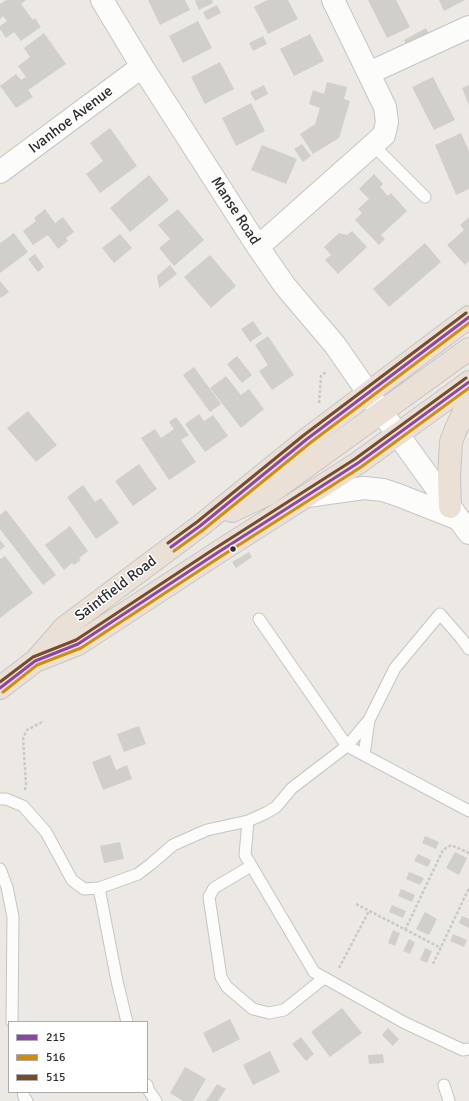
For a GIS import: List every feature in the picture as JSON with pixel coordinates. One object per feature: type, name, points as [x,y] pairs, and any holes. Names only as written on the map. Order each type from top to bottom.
[{"type":"highway","name":"Saintfield Road","points":[[0,688],[35,661],[65,627],[200,526],[307,439],[469,317]]},
{"type":"highway","points":[[200,526],[268,494],[469,349]]},
{"type":"highway","name":"Saintfield Road","points":[[35,661],[78,644],[358,463],[469,382]]},
{"type":"highway","points":[[460,519],[449,477],[451,442],[469,401]]},
{"type":"street","name":"Manse Road","points":[[102,0],[143,68],[258,247],[285,286],[335,345],[368,394],[460,519]]},
{"type":"street","points":[[258,247],[384,135],[387,122],[385,107],[333,0]]},
{"type":"street","points":[[369,73],[469,27]]},
{"type":"street","name":"Ivanhoe Avenue","points":[[0,172],[143,68]]},
{"type":"street","points":[[307,496],[364,488],[383,490],[460,519]]},
{"type":"lane","points":[[374,145],[425,197]]},
{"type":"lane","points":[[0,799],[6,799],[23,806],[46,832],[72,880],[84,889],[99,888],[138,874],[172,845],[207,830],[248,821],[276,807],[292,788],[348,746],[369,720],[395,668],[440,614],[469,648]]},
{"type":"lane","points":[[259,619],[348,746],[469,811]]},
{"type":"lane","points":[[364,755],[369,720]]},
{"type":"lane","points":[[248,821],[245,855],[314,972],[405,1023],[463,1050],[469,1049]]},
{"type":"lane","points":[[251,866],[214,888],[209,897],[221,977],[227,987],[253,1009],[269,1013],[284,1010],[327,980]]},
{"type":"lane","points":[[0,869],[8,886],[14,917],[12,1021]]},
{"type":"lane","points":[[99,888],[117,981],[127,1021]]},
{"type":"lane","points":[[444,1085],[448,1101]]},
{"type":"lane","points":[[148,1088],[156,1101]]},
{"type":"path","points":[[23,806],[26,784],[23,738],[27,730],[44,721]]},
{"type":"path","points":[[405,930],[443,850],[451,845],[469,853]]},
{"type":"path","points":[[433,964],[469,888]]},
{"type":"path","points":[[356,904],[441,948]]},
{"type":"path","points":[[327,980],[369,911]]},
{"type":"building","points":[[6,0],[26,0],[21,4],[33,20],[35,18],[41,27],[21,41],[14,32],[6,38],[0,29],[0,26],[7,21],[3,16],[0,19],[0,4]]},
{"type":"building","points":[[148,0],[185,0],[190,10],[160,25]]},
{"type":"building","points":[[212,0],[213,3],[199,10],[195,1]]},
{"type":"building","points":[[267,0],[288,0],[298,19],[268,34],[254,7]]},
{"type":"building","points":[[368,0],[396,0],[410,27],[387,38]]},
{"type":"building","points":[[439,0],[465,0],[444,11]]},
{"type":"building","points":[[217,5],[221,13],[207,20],[203,12]]},
{"type":"building","points":[[198,21],[212,48],[183,63],[169,36]]},
{"type":"building","points":[[426,28],[432,40],[409,51],[404,40]]},
{"type":"building","points":[[44,33],[66,64],[28,90],[33,97],[16,108],[0,86],[16,74],[21,80],[26,77],[18,66],[30,57],[24,48]]},
{"type":"building","points":[[310,34],[324,61],[294,76],[280,49]]},
{"type":"building","points":[[263,36],[267,44],[253,51],[249,43]]},
{"type":"building","points":[[220,62],[234,89],[205,104],[191,77]]},
{"type":"building","points":[[433,77],[455,120],[434,130],[412,87]]},
{"type":"building","points":[[327,82],[347,87],[344,99],[350,101],[339,138],[313,154],[300,134],[315,124],[320,108],[309,104],[313,90],[324,94]]},
{"type":"building","points":[[264,85],[268,94],[255,101],[250,92]]},
{"type":"building","points":[[469,85],[469,105],[462,88]]},
{"type":"building","points":[[251,103],[265,131],[236,146],[222,118]]},
{"type":"building","points":[[110,128],[137,166],[100,193],[86,174],[103,161],[90,143]]},
{"type":"building","points":[[461,133],[469,151],[469,189],[456,195],[435,145]]},
{"type":"building","points":[[302,144],[311,156],[303,162],[294,149]]},
{"type":"building","points":[[262,145],[297,159],[286,184],[251,170]]},
{"type":"building","points":[[374,174],[383,184],[380,187],[388,196],[391,193],[407,211],[381,235],[385,239],[379,245],[355,220],[362,213],[358,209],[369,199],[359,189]]},
{"type":"building","points":[[149,175],[169,200],[130,232],[110,208]]},
{"type":"building","points":[[45,209],[55,223],[63,217],[74,232],[66,238],[68,241],[58,249],[48,235],[33,245],[23,231],[36,221],[34,218]]},
{"type":"building","points":[[178,209],[204,240],[174,266],[159,248],[170,239],[158,225]]},
{"type":"building","points":[[469,217],[469,261],[465,265],[447,245],[464,230],[460,225]]},
{"type":"building","points":[[352,231],[367,247],[338,274],[325,260],[331,255],[324,247],[339,233],[347,235]]},
{"type":"building","points":[[14,233],[28,252],[0,273],[0,243]]},
{"type":"building","points":[[120,234],[132,248],[114,263],[102,248]]},
{"type":"building","points":[[425,243],[441,262],[389,307],[373,289]]},
{"type":"building","points":[[35,254],[44,267],[38,272],[28,259]]},
{"type":"building","points":[[210,255],[236,286],[211,308],[184,277]]},
{"type":"building","points":[[170,265],[177,274],[159,288],[157,276]]},
{"type":"building","points":[[0,281],[9,292],[1,298],[0,296]]},
{"type":"building","points":[[253,321],[262,334],[250,342],[241,329]]},
{"type":"building","points":[[268,336],[294,375],[272,390],[259,371],[268,365],[255,345]]},
{"type":"building","points":[[237,356],[252,375],[242,383],[227,364]]},
{"type":"building","points":[[194,367],[221,404],[210,412],[183,375]]},
{"type":"building","points":[[226,376],[241,395],[249,389],[264,409],[241,428],[210,388]]},
{"type":"building","points":[[28,411],[57,445],[36,462],[7,428]]},
{"type":"building","points":[[199,414],[204,421],[213,415],[228,436],[205,452],[185,424]]},
{"type":"building","points":[[176,417],[189,435],[181,440],[196,462],[169,480],[141,438],[155,429],[161,438],[174,429],[169,422]]},
{"type":"building","points":[[139,464],[157,489],[133,506],[115,481]]},
{"type":"building","points":[[83,485],[95,502],[101,498],[119,523],[96,539],[67,497]]},
{"type":"building","points":[[6,510],[56,575],[43,585],[0,529],[0,515]]},
{"type":"building","points":[[70,526],[88,551],[79,558],[81,560],[74,565],[72,563],[64,570],[45,545]]},
{"type":"building","points":[[0,540],[5,546],[0,550]]},
{"type":"building","points":[[249,552],[252,557],[236,568],[232,562]]},
{"type":"building","points":[[5,556],[33,593],[0,618],[0,559]]},
{"type":"building","points":[[139,726],[146,744],[124,752],[117,734]]},
{"type":"building","points":[[110,755],[116,770],[127,765],[132,779],[103,790],[92,762]]},
{"type":"building","points":[[425,836],[439,842],[436,849],[422,843]]},
{"type":"building","points":[[120,842],[124,859],[104,863],[100,846]]},
{"type":"building","points":[[455,852],[467,858],[459,875],[446,868]]},
{"type":"building","points":[[418,854],[431,860],[428,867],[414,861]]},
{"type":"building","points":[[409,872],[424,878],[420,885],[406,879]]},
{"type":"building","points":[[401,889],[415,895],[412,902],[398,896]]},
{"type":"building","points":[[392,905],[406,911],[403,918],[389,912]]},
{"type":"building","points":[[425,912],[437,919],[429,935],[416,929]]},
{"type":"building","points":[[462,916],[469,919],[469,928],[459,923]]},
{"type":"building","points":[[393,930],[400,933],[395,946],[388,943]]},
{"type":"building","points":[[453,934],[467,940],[464,947],[450,941]]},
{"type":"building","points":[[409,939],[415,942],[410,954],[403,951]]},
{"type":"building","points":[[425,948],[432,951],[427,963],[420,960]]},
{"type":"building","points":[[342,1008],[362,1033],[330,1057],[311,1032]]},
{"type":"building","points":[[230,1019],[240,1039],[213,1053],[203,1033]]},
{"type":"building","points":[[388,1028],[399,1039],[393,1046],[382,1035]]},
{"type":"building","points":[[301,1037],[314,1054],[306,1061],[292,1044]]},
{"type":"building","points":[[270,1051],[280,1072],[253,1085],[243,1065]]},
{"type":"building","points":[[383,1054],[384,1063],[369,1064],[368,1055]]},
{"type":"building","points":[[185,1067],[206,1079],[193,1101],[183,1101],[170,1093]]},
{"type":"building","points":[[217,1084],[226,1089],[218,1101],[206,1101]]},
{"type":"transit line","name":"515","points":[[168,543],[197,522],[304,435],[466,313]]},
{"type":"transit line","name":"215","points":[[171,547],[200,526],[307,439],[469,317]]},
{"type":"transit line","name":"516","points":[[174,551],[203,530],[310,443],[469,323]]},
{"type":"transit line","name":"515","points":[[0,682],[33,657],[76,640],[214,549],[355,459],[466,378]]},
{"type":"transit line","name":"215","points":[[0,688],[35,661],[78,644],[358,463],[469,382]]},
{"type":"transit line","name":"516","points":[[3,692],[37,665],[81,648],[361,467],[469,388]]}]
